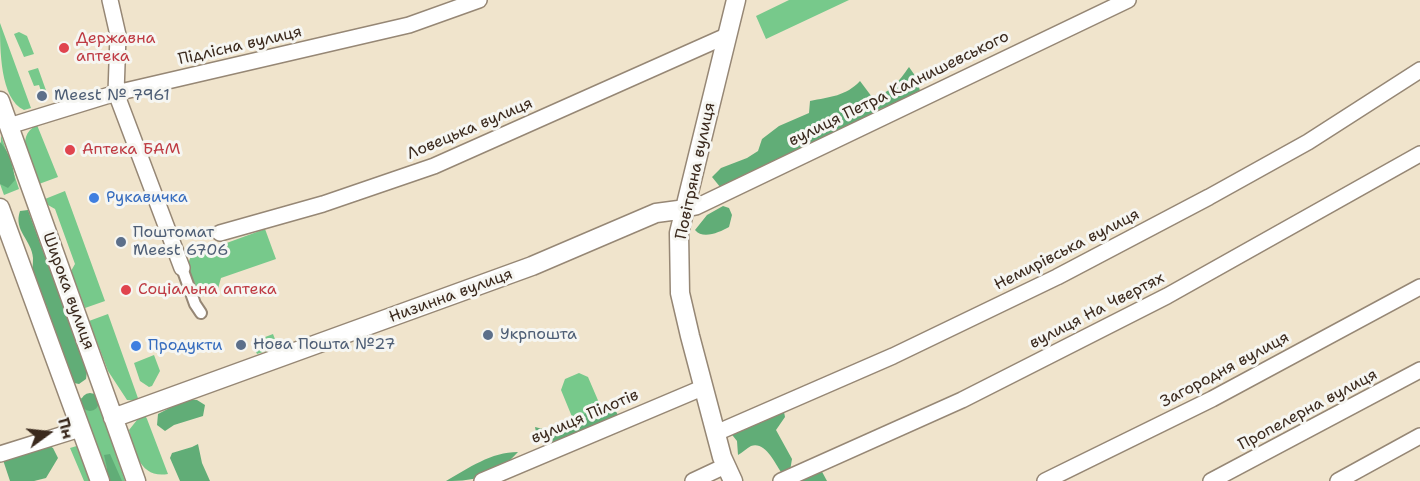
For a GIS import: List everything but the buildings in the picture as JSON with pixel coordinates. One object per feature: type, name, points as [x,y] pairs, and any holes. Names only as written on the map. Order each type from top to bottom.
[{"type":"street","points":[[110,0],[118,35],[116,93],[195,304],[201,313]]},
{"type":"street","name":"Підлісна вулиця","points":[[3,111],[116,93],[409,25],[479,0]]},
{"type":"street","name":"Повітряна вулиця","points":[[729,474],[702,388],[680,293],[679,233],[736,0]]},
{"type":"street","name":"вулиця Петра Калнишевського","points":[[686,209],[696,207],[939,89],[1106,5],[1128,0]]},
{"type":"street","name":"Ловецька вулиця","points":[[220,233],[323,204],[434,166],[726,36]]},
{"type":"street","name":"Немирівська вулиця","points":[[716,433],[893,356],[1057,277],[1308,142],[1420,70]]},
{"type":"street","name":"Широка вулиця","points":[[3,111],[136,481]]},
{"type":"street","name":"вулиця На Чвертях","points":[[781,481],[962,400],[1157,301],[1420,154]]},
{"type":"street","points":[[0,208],[100,481]]},
{"type":"street","name":"Низинна вулиця","points":[[113,418],[532,266],[656,213],[686,209]]},
{"type":"street","name":"Загородня вулиця","points":[[1045,481],[1212,399],[1420,287]]},
{"type":"street","name":"Пропелерна вулиця","points":[[1211,481],[1420,370]]},
{"type":"street","name":"вулиця Пілотів","points":[[482,481],[702,388]]},
{"type":"street","points":[[0,454],[80,429]]},
{"type":"street","points":[[1338,481],[1420,436]]},
{"type":"street","points":[[693,481],[729,474]]},
{"type":"green space","points":[[789,0],[849,0],[766,39],[756,16]]},
{"type":"green space","points":[[0,23],[31,108],[24,110],[10,95],[1,59]]},
{"type":"green space","points":[[19,32],[27,36],[34,54],[24,57],[14,34]]},
{"type":"green space","points":[[909,67],[916,77],[921,94],[880,109],[864,126],[725,193],[712,177],[721,168],[758,151],[762,139],[779,126],[809,113],[810,101],[843,93],[860,81],[872,97],[884,93],[894,86]]},
{"type":"green space","points":[[38,68],[48,96],[43,97],[39,85],[34,86],[28,71]]},
{"type":"green space","points":[[37,125],[58,177],[39,184],[29,161],[25,144],[30,130]]},
{"type":"green space","points":[[1,135],[19,189],[4,195],[0,184]]},
{"type":"green space","points":[[0,142],[9,155],[15,180],[8,188],[0,184]]},
{"type":"green space","points":[[65,191],[105,301],[85,308],[71,271],[75,264],[55,209],[48,205],[45,199]]},
{"type":"green space","points":[[723,206],[729,208],[732,215],[729,227],[707,235],[695,230],[707,215]]},
{"type":"green space","points":[[28,210],[87,371],[86,379],[79,384],[74,383],[45,303],[32,279],[32,252],[19,224],[20,211]]},
{"type":"green space","points":[[265,229],[276,259],[221,278],[217,292],[204,291],[197,286],[187,266],[191,256]]},
{"type":"green space","points":[[108,314],[139,401],[127,400],[108,371],[89,321]]},
{"type":"green space","points":[[273,334],[278,347],[257,354],[252,342]]},
{"type":"green space","points":[[154,355],[160,371],[152,386],[149,387],[140,381],[134,363]]},
{"type":"green space","points":[[579,373],[588,377],[603,412],[575,424],[561,390],[565,379]]},
{"type":"green space","points":[[90,393],[96,396],[99,402],[96,408],[90,411],[84,408],[81,402],[84,396]]},
{"type":"green space","points":[[95,393],[125,481],[109,481],[79,399]]},
{"type":"green space","points":[[187,399],[197,400],[205,405],[203,416],[174,425],[165,431],[157,425],[158,414]]},
{"type":"green space","points":[[604,406],[614,408],[618,415],[561,442],[549,443],[537,437],[535,427],[558,430],[576,418]]},
{"type":"green space","points":[[783,407],[785,417],[776,430],[792,459],[790,471],[781,472],[769,454],[756,445],[738,455],[737,441],[729,431]]},
{"type":"green space","points":[[145,415],[168,474],[151,472],[140,462],[136,454],[129,430],[137,420]]},
{"type":"green space","points":[[44,442],[53,448],[58,458],[46,478],[34,481],[10,481],[3,460]]},
{"type":"green space","points":[[198,444],[202,463],[210,481],[180,481],[170,458],[172,453]]},
{"type":"green space","points":[[80,445],[93,481],[84,481],[70,448]]},
{"type":"green space","points":[[518,452],[494,472],[468,480],[446,481],[489,458]]},
{"type":"green space","points":[[110,454],[122,481],[104,481],[107,468],[104,455]]},
{"type":"green space","points":[[820,468],[827,481],[798,481]]},
{"type":"place","name":"Державна аптека","points":[[64,48]]},
{"type":"place","name":"Meest № 7961","points":[[42,96]]},
{"type":"place","name":"Аптека БАМ","points":[[70,150]]},
{"type":"place","name":"Рукавичка","points":[[94,198]]},
{"type":"place","name":"Поштомат Meest 6706","points":[[121,242]]},
{"type":"place","name":"Соціальна аптека","points":[[126,290]]},
{"type":"place","name":"Укрпошта","points":[[488,335]]},
{"type":"place","name":"Нова Пошта №27","points":[[241,345]]},
{"type":"place","name":"Продукти","points":[[136,346]]}]
